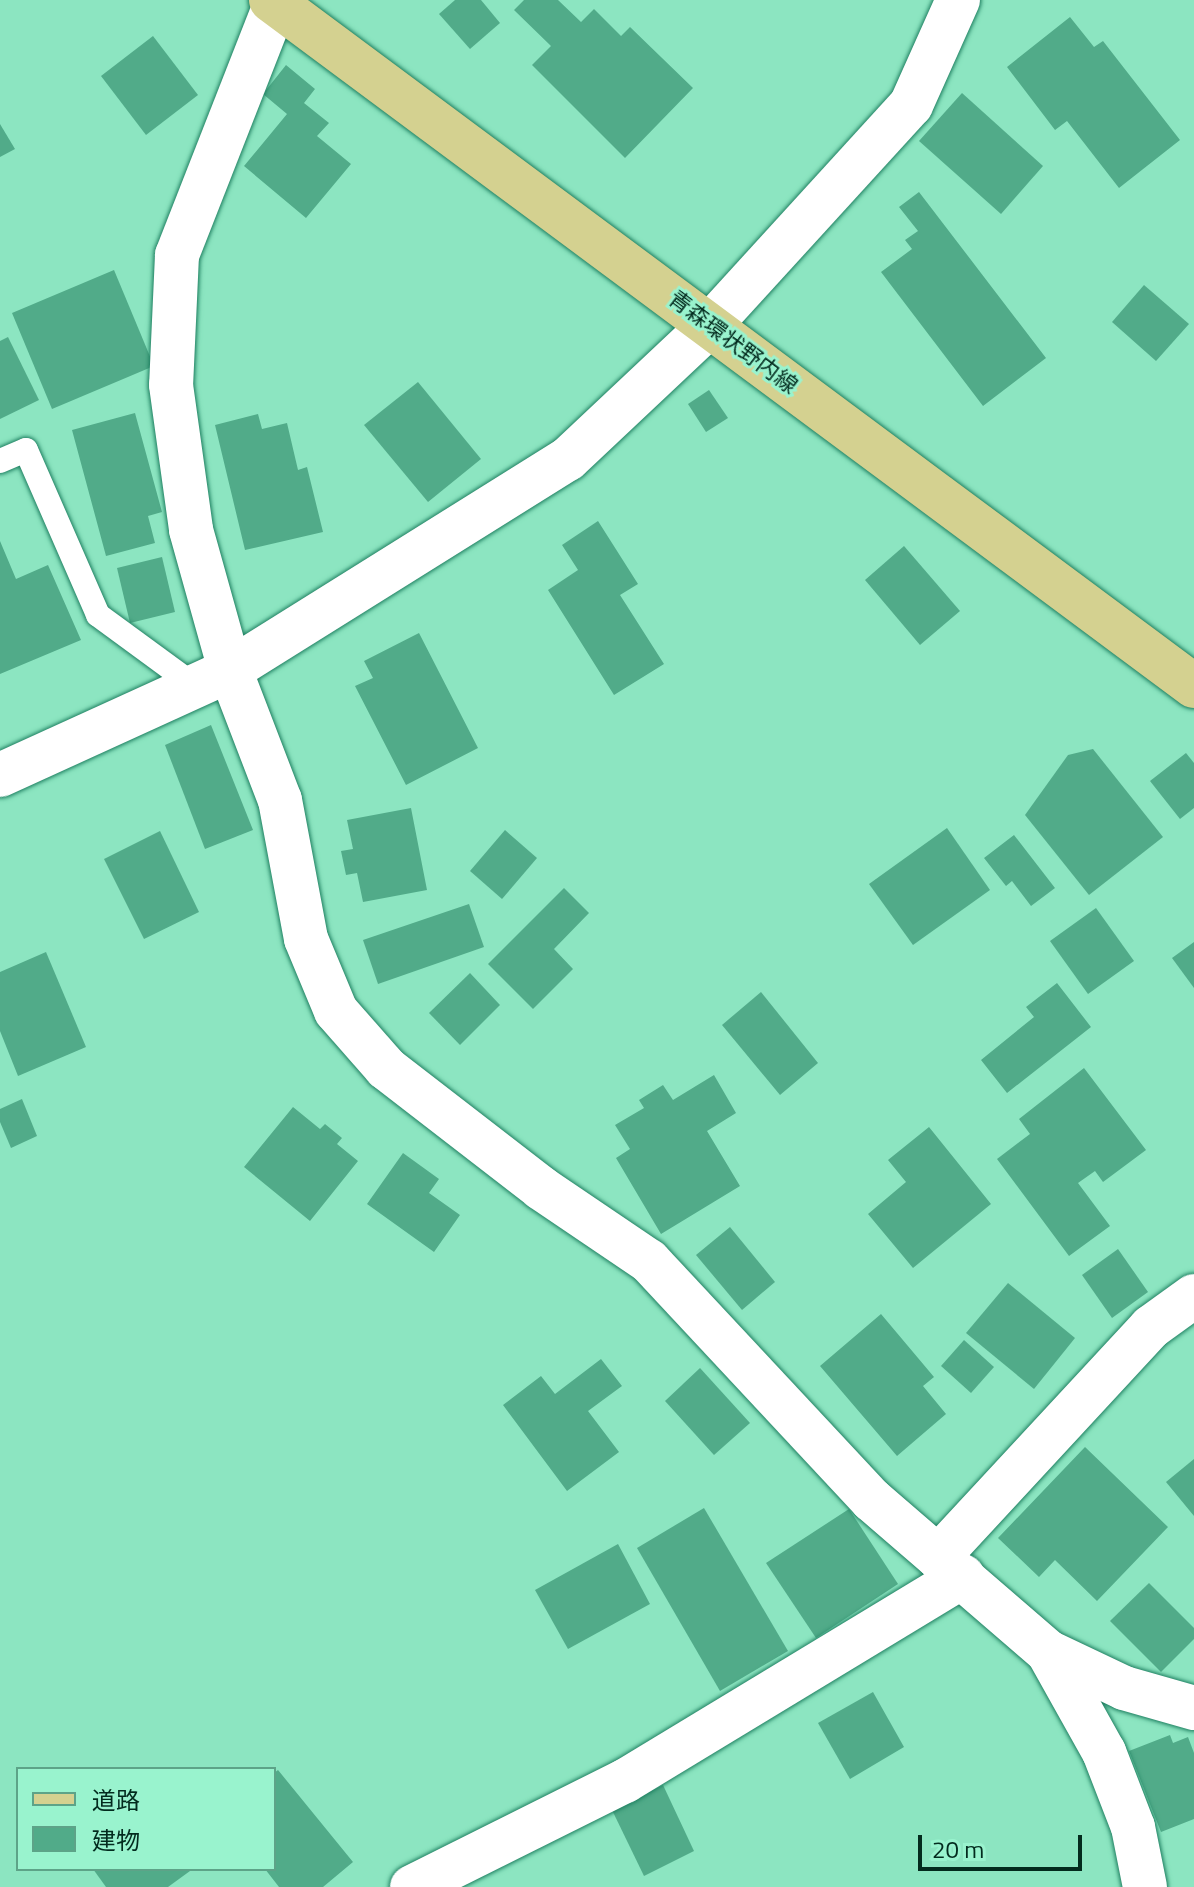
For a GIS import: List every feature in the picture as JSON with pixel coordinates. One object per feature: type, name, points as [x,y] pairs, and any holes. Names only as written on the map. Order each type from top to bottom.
[{"type":"main road","name":"青森環状野内線","points":[[274,1],[1194,686]]},
{"type":"street","points":[[0,775],[213,678],[568,459],[710,325],[911,105],[958,0]]},
{"type":"street","points":[[274,1],[177,255],[171,385],[213,678],[280,800],[306,939],[336,1011],[386,1068],[541,1188],[649,1261],[872,1500],[1048,1652],[1124,1688],[1194,1708]]},
{"type":"street","points":[[412,1887],[625,1781],[951,1566],[1151,1327],[1194,1296]]},
{"type":"street","points":[[1048,1652],[1104,1752],[1133,1827],[1145,1887]]},
{"type":"lane","points":[[0,461],[26,450],[98,615],[213,678]]},
{"type":"building","points":[[455,0],[481,0],[500,23],[470,49],[439,14]]},
{"type":"building","points":[[524,0],[558,0],[581,22],[594,9],[621,36],[630,27],[693,88],[625,158],[532,65],[551,46],[514,10]]},
{"type":"building","points":[[1070,17],[1094,47],[1103,41],[1180,140],[1119,188],[1067,121],[1055,130],[1007,67]]},
{"type":"building","points":[[153,36],[198,95],[146,135],[101,76]]},
{"type":"building","points":[[286,65],[315,89],[304,103],[329,123],[317,136],[351,164],[306,218],[244,166],[287,114],[263,94]]},
{"type":"building","points":[[962,93],[1043,166],[1001,214],[919,141]]},
{"type":"building","points":[[0,124],[15,149],[0,157]]},
{"type":"building","points":[[919,192],[1046,358],[983,406],[881,272],[912,249],[905,240],[918,231],[899,207]]},
{"type":"building","points":[[114,270],[154,366],[52,409],[12,313]]},
{"type":"building","points":[[1144,285],[1189,324],[1156,361],[1112,322]]},
{"type":"building","points":[[8,337],[39,400],[0,419],[0,341]]},
{"type":"building","points":[[418,382],[481,459],[428,502],[364,425]]},
{"type":"building","points":[[709,390],[728,418],[706,432],[688,404]]},
{"type":"building","points":[[135,413],[162,512],[148,516],[155,543],[106,556],[72,430]]},
{"type":"building","points":[[258,414],[262,429],[287,423],[298,470],[307,467],[323,532],[245,550],[215,425]]},
{"type":"building","points":[[598,521],[638,584],[620,595],[664,664],[614,695],[548,590],[578,570],[562,545]]},
{"type":"building","points":[[0,541],[16,579],[48,565],[81,640],[0,674]]},
{"type":"building","points":[[904,546],[960,611],[920,645],[865,580]]},
{"type":"building","points":[[162,557],[175,612],[130,623],[117,568]]},
{"type":"building","points":[[419,633],[478,748],[406,785],[355,686],[373,678],[364,661]]},
{"type":"building","points":[[211,725],[253,830],[205,849],[165,745]]},
{"type":"building","points":[[1093,749],[1163,837],[1089,895],[1025,815],[1068,755]]},
{"type":"building","points":[[1186,753],[1194,763],[1194,808],[1180,819],[1150,781]]},
{"type":"building","points":[[411,808],[427,890],[363,902],[357,873],[346,875],[341,851],[353,849],[347,820]]},
{"type":"building","points":[[947,828],[990,890],[913,945],[869,884]]},
{"type":"building","points":[[505,830],[537,858],[502,899],[470,871]]},
{"type":"building","points":[[160,831],[199,912],[144,939],[104,859]]},
{"type":"building","points":[[1014,835],[1055,888],[1031,906],[1012,881],[1006,886],[984,858]]},
{"type":"building","points":[[564,888],[589,913],[554,949],[573,969],[533,1009],[488,964]]},
{"type":"building","points":[[469,904],[484,947],[378,984],[363,940]]},
{"type":"building","points":[[1096,908],[1134,961],[1088,994],[1050,941]]},
{"type":"building","points":[[1194,942],[1194,988],[1172,958]]},
{"type":"building","points":[[46,952],[86,1047],[18,1076],[0,1031],[0,972]]},
{"type":"building","points":[[470,973],[500,1005],[460,1045],[429,1013]]},
{"type":"building","points":[[1057,983],[1091,1027],[1007,1093],[981,1060],[1034,1017],[1026,1007]]},
{"type":"building","points":[[761,992],[818,1063],[780,1095],[722,1025]]},
{"type":"building","points":[[1084,1068],[1146,1150],[1103,1182],[1095,1171],[1078,1183],[1110,1226],[1069,1256],[997,1159],[1030,1134],[1019,1119]]},
{"type":"building","points":[[714,1075],[736,1113],[707,1131],[740,1186],[661,1234],[616,1158],[630,1149],[615,1125],[644,1108],[639,1100],[663,1085],[673,1100]]},
{"type":"building","points":[[22,1099],[37,1136],[11,1148],[0,1122],[0,1109]]},
{"type":"building","points":[[293,1107],[320,1129],[325,1124],[342,1138],[337,1144],[358,1161],[310,1221],[244,1167]]},
{"type":"building","points":[[929,1127],[991,1204],[913,1268],[868,1214],[906,1182],[888,1160]]},
{"type":"building","points":[[403,1153],[439,1179],[429,1193],[460,1215],[434,1252],[367,1204]]},
{"type":"building","points":[[730,1227],[775,1282],[742,1310],[696,1255]]},
{"type":"building","points":[[1118,1249],[1148,1292],[1112,1318],[1082,1275]]},
{"type":"building","points":[[1008,1283],[1075,1338],[1034,1389],[966,1333]]},
{"type":"building","points":[[881,1314],[934,1377],[923,1386],[946,1414],[897,1456],[820,1366]]},
{"type":"building","points":[[964,1340],[994,1367],[971,1393],[941,1366]]},
{"type":"building","points":[[601,1359],[622,1386],[588,1411],[619,1452],[567,1491],[503,1405],[541,1376],[555,1394]]},
{"type":"building","points":[[700,1368],[750,1423],[714,1455],[665,1401]]},
{"type":"building","points":[[1085,1447],[1168,1527],[1097,1601],[1055,1560],[1039,1577],[998,1538]]},
{"type":"building","points":[[1194,1459],[1194,1516],[1166,1482]]},
{"type":"building","points":[[704,1508],[788,1651],[720,1691],[637,1548]]},
{"type":"building","points":[[849,1509],[898,1584],[816,1638],[766,1563]]},
{"type":"building","points":[[618,1544],[650,1604],[568,1649],[535,1590]]},
{"type":"building","points":[[1149,1583],[1194,1628],[1194,1639],[1161,1672],[1110,1621]]},
{"type":"building","points":[[873,1692],[904,1747],[850,1779],[818,1723]]},
{"type":"building","points":[[1170,1735],[1173,1743],[1188,1737],[1194,1753],[1194,1819],[1161,1832],[1129,1751]]},
{"type":"building","points":[[278,1770],[353,1862],[323,1887],[279,1887],[267,1871],[276,1871]]},
{"type":"building","points":[[663,1785],[694,1851],[644,1876],[612,1810]]},
{"type":"building","points":[[94,1871],[190,1871],[168,1887],[106,1887]]}]
